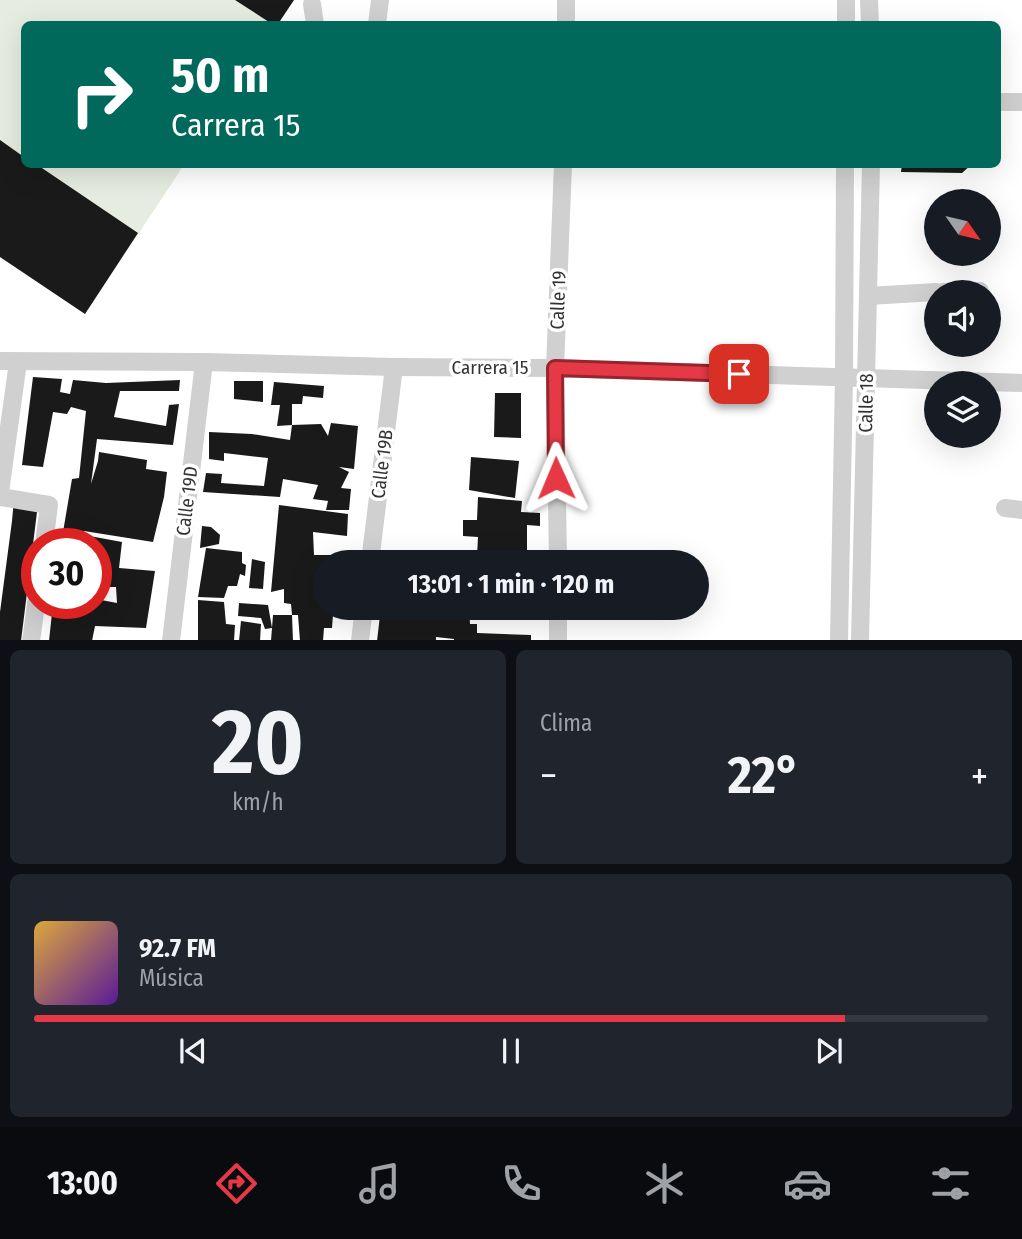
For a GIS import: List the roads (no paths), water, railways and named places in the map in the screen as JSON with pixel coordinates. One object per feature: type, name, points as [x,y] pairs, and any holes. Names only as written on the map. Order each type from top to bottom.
[{"type":"street","points":[[377,21],[380,0]]},
{"type":"street","points":[[566,0],[566,21]]},
{"type":"street","points":[[846,0],[846,21]]},
{"type":"street","points":[[869,0],[870,21]]},
{"type":"street","points":[[312,4],[314,21]]},
{"type":"street","points":[[1001,102],[1022,102]]},
{"type":"street","name":"Calle 19","points":[[558,550],[555,368],[563,168]]},
{"type":"street","name":"Calle 18","points":[[839,640],[845,168]]},
{"type":"street","name":"Calle 18","points":[[860,640],[871,168]]},
{"type":"street","points":[[868,296],[924,293]]},
{"type":"street","points":[[9,362],[0,495],[49,505]]},
{"type":"street","name":"Carrera 15","points":[[9,362],[204,362],[555,368],[1022,383]]},
{"type":"street","name":"Calle 19D","points":[[171,640],[204,362]]},
{"type":"street","name":"Calle 19B","points":[[371,550],[394,367]]},
{"type":"street","points":[[1,487],[46,494],[49,497],[46,528]]},
{"type":"street","points":[[31,640],[34,619]]},
{"type":"street","points":[[360,640],[362,620]]},
{"type":"street","points":[[558,620],[558,640]]}]
